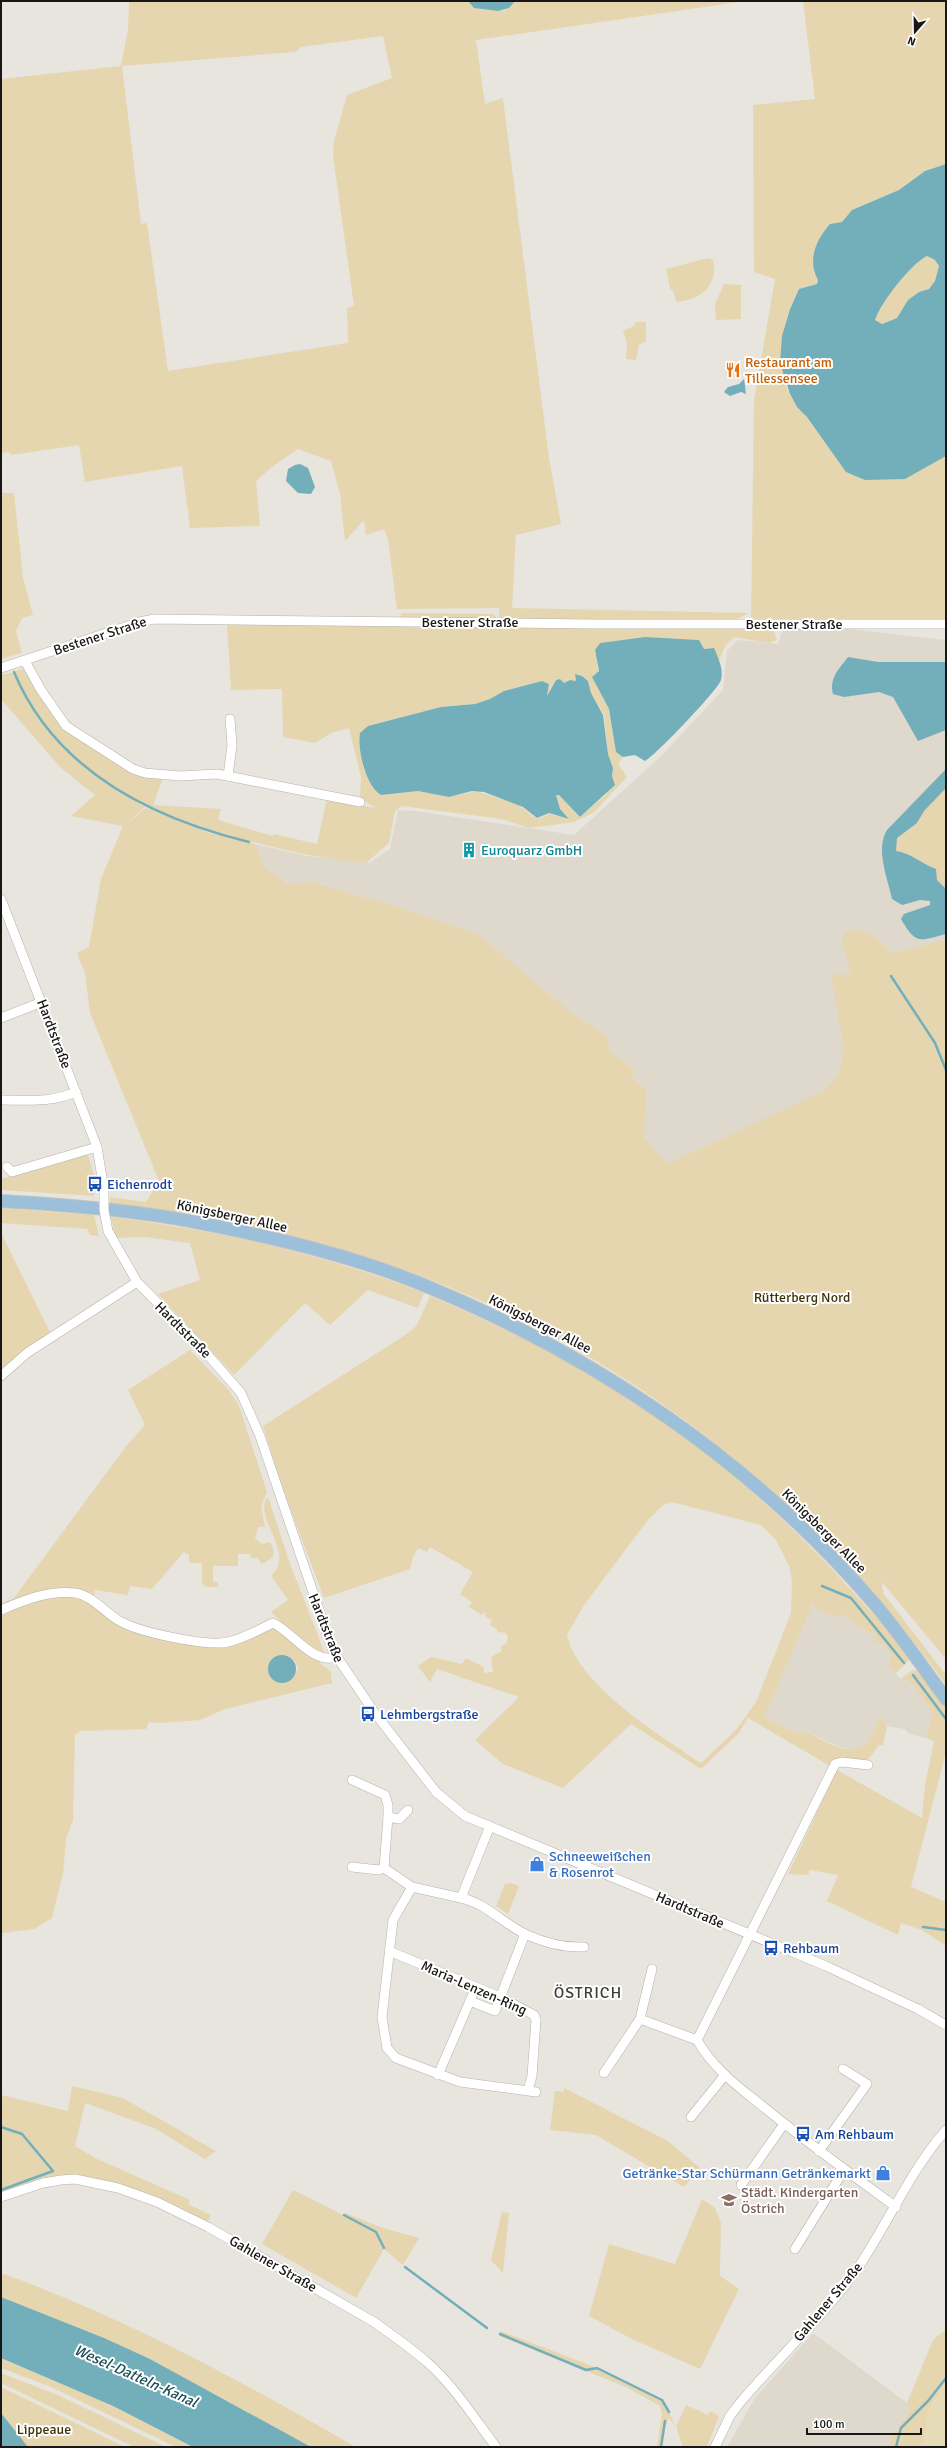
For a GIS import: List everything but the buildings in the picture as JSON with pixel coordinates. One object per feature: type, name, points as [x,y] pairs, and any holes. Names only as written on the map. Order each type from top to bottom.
[{"type":"main road","name":"Königsberger Allee","points":[[1,1201],[85,1207],[198,1222],[316,1250],[424,1285],[514,1326],[602,1372],[676,1422],[724,1459],[802,1526],[872,1601],[946,1699]]},
{"type":"street","name":"Bestener Straße","points":[[1,668],[140,622],[154,619],[593,624],[946,624]]},
{"type":"street","points":[[23,661],[66,726],[133,769],[146,773],[180,776],[217,774],[360,802]]},
{"type":"street","points":[[228,776],[232,745],[230,719]]},
{"type":"street","name":"Hardtstraße","points":[[1,899],[97,1147],[104,1190],[104,1210],[108,1231],[137,1282],[200,1346],[241,1393],[260,1436],[316,1606],[337,1657],[374,1712],[436,1792],[465,1816],[826,1966],[918,2009],[946,2025]]},
{"type":"street","points":[[1,1018],[42,1002]]},
{"type":"street","points":[[1,1100],[45,1101],[58,1099],[76,1092]]},
{"type":"street","points":[[7,1167],[12,1172],[97,1147]]},
{"type":"street","points":[[1,1376],[27,1353],[137,1282]]},
{"type":"street","points":[[1,1610],[36,1597],[75,1593],[88,1598],[119,1621],[144,1631],[214,1643],[237,1640],[273,1623],[282,1627],[320,1657],[329,1660],[337,1657]]},
{"type":"street","points":[[698,2040],[751,1936],[835,1764],[842,1762],[868,1765]]},
{"type":"street","points":[[352,1780],[385,1795],[388,1805],[388,1817],[384,1868]]},
{"type":"street","points":[[388,1817],[399,1819],[408,1810]]},
{"type":"street","points":[[461,1898],[490,1826]]},
{"type":"street","points":[[352,1867],[379,1870],[384,1868]]},
{"type":"street","points":[[384,1868],[412,1887],[472,1900],[525,1934],[571,1947],[584,1946]]},
{"type":"street","name":"Maria-Lenzen-Ring","points":[[389,1951],[500,1997],[531,2013],[536,2020],[532,2091],[460,2082],[396,2058],[387,2048],[382,2017],[389,1951],[393,1920],[412,1887]]},
{"type":"street","points":[[470,2001],[495,2011],[525,1934]]},
{"type":"street","points":[[604,2073],[640,2018],[652,1969]]},
{"type":"street","points":[[438,2075],[476,1987]]},
{"type":"street","points":[[640,2018],[698,2040],[708,2060],[724,2075],[819,2152],[896,2207]]},
{"type":"street","points":[[819,2152],[867,2084],[843,2069]]},
{"type":"street","points":[[691,2117],[724,2075]]},
{"type":"street","points":[[741,2185],[784,2124]]},
{"type":"street","name":"Gahlener Straße","points":[[716,2447],[730,2416],[842,2290],[946,2130]]},
{"type":"street","points":[[795,2249],[844,2170]]},
{"type":"street","name":"Gahlener Straße","points":[[1,2197],[43,2183],[75,2179],[118,2188],[178,2212],[367,2318],[399,2340],[429,2364],[459,2398],[496,2447]]},
{"type":"shaded area","name":"Euroquarz GmbH","points":[[784,625],[821,626],[946,640],[946,940],[925,946],[842,1039],[843,1054],[838,1074],[824,1091],[801,1103],[667,1164],[644,1136],[647,1089],[632,1078],[636,1071],[609,1051],[608,1036],[395,906],[313,882],[288,884],[264,867],[255,844],[307,856],[369,863],[390,849],[398,810],[415,811],[574,835],[659,758],[723,690],[727,651],[738,640],[778,644]]},
{"type":"shaded area","points":[[811,1602],[854,1620],[852,1624],[876,1635],[875,1642],[884,1645],[891,1653],[889,1665],[901,1680],[911,1682],[930,1709],[932,1716],[926,1738],[909,1734],[904,1729],[887,1726],[882,1720],[879,1720],[866,1745],[854,1750],[837,1746],[803,1730],[801,1735],[764,1717],[811,1609],[809,1606]]},
{"type":"shaded area","points":[[813,2333],[907,2403],[910,2412],[892,2437],[890,2447],[727,2447],[755,2398]]},
{"type":"green space","points":[[129,1],[468,1],[474,8],[504,11],[515,1],[746,1],[476,40],[485,104],[503,98],[549,458],[561,524],[516,535],[512,608],[748,613],[736,620],[499,619],[499,608],[397,609],[388,539],[384,529],[366,535],[364,520],[345,541],[340,494],[331,461],[298,449],[273,466],[256,481],[260,526],[190,528],[182,466],[85,482],[79,445],[11,455],[9,452],[1,453],[1,79],[121,66],[128,29]],"holes":[[[383,36],[392,78],[347,95],[334,141],[333,156],[354,306],[347,308],[348,343],[168,371],[147,223],[141,224],[122,66],[295,52],[301,47]]]},
{"type":"green space","points":[[803,1],[946,1],[946,164],[925,171],[899,190],[852,210],[842,222],[830,224],[814,273],[819,280],[817,284],[799,289],[784,327],[781,355],[782,369],[790,395],[833,451],[945,458],[946,456],[946,623],[751,623],[754,400],[775,279],[754,272],[753,105],[815,99]]},
{"type":"green space","points":[[927,256],[935,260],[939,266],[935,281],[929,289],[919,292],[908,300],[897,318],[882,324],[875,320],[884,303],[904,275]]},
{"type":"green space","points":[[708,258],[713,260],[714,269],[713,278],[710,285],[699,295],[684,301],[676,302],[673,290],[670,289],[666,269]]},
{"type":"green space","points":[[724,284],[741,285],[741,319],[716,320],[715,304]]},
{"type":"green space","points":[[636,322],[646,322],[646,341],[639,345],[636,360],[626,359],[627,343],[623,331],[634,326]]},
{"type":"green space","points":[[1,493],[14,493],[23,578],[33,615],[22,618],[16,631],[22,653],[1,659]]},
{"type":"green space","points":[[402,613],[493,614],[496,619],[400,618]]},
{"type":"green space","points":[[191,623],[764,628],[774,632],[777,640],[769,643],[734,637],[725,646],[719,661],[713,648],[704,649],[699,640],[645,637],[600,643],[595,650],[598,671],[592,677],[609,709],[616,752],[623,757],[618,764],[627,777],[593,813],[574,822],[529,828],[502,819],[402,806],[395,811],[389,843],[366,863],[300,853],[219,833],[164,815],[129,797],[89,769],[53,734],[25,693],[15,671],[23,669],[29,674],[71,734],[121,766],[163,778],[153,805],[221,809],[218,820],[273,836],[274,834],[317,844],[327,799],[376,808],[360,798],[361,777],[349,728],[331,733],[315,743],[283,737],[282,689],[231,690],[227,625]],"holes":[[[575,674],[582,676],[588,681],[591,693],[604,715],[608,754],[613,768],[612,776],[615,783],[605,796],[580,817],[559,795],[556,795],[560,809],[569,819],[549,814],[537,819],[517,804],[476,791],[449,797],[418,791],[381,795],[376,791],[367,776],[361,758],[359,740],[360,733],[368,726],[441,707],[475,704],[490,699],[504,691],[542,681],[549,684],[547,696],[555,680],[560,679],[564,683],[570,680],[576,681]]]},
{"type":"green space","name":"Rütterberg Nord","points":[[14,672],[37,714],[68,750],[104,781],[145,807],[124,826],[146,808],[210,833],[255,844],[264,867],[288,884],[312,882],[395,906],[479,935],[574,1015],[608,1036],[609,1051],[636,1071],[632,1078],[647,1089],[644,1136],[667,1164],[824,1091],[838,1074],[843,1054],[842,1039],[831,975],[851,974],[842,942],[845,932],[858,930],[871,935],[892,953],[946,940],[946,1659],[882,1582],[883,1593],[946,1675],[946,1685],[895,1619],[839,1556],[779,1498],[716,1444],[648,1394],[577,1350],[503,1311],[426,1278],[388,1264],[270,1231],[191,1215],[110,1203],[110,1197],[146,1202],[159,1181],[90,1013],[85,973],[77,953],[89,947],[101,879],[123,826],[71,816],[95,795],[60,767],[1,699],[1,675]]},
{"type":"green space","points":[[946,788],[946,889],[937,881],[937,874],[933,868],[928,867],[919,859],[896,851],[897,838],[917,823],[923,811]]},
{"type":"green space","points":[[87,1152],[94,1175],[94,1196],[1,1190],[1,1179]]},
{"type":"green space","points":[[1,1208],[94,1215],[99,1236],[90,1235],[87,1229],[1,1223]]},
{"type":"green space","points":[[111,1217],[151,1222],[231,1236],[270,1245],[348,1266],[424,1293],[418,1308],[368,1290],[330,1325],[305,1303],[234,1375],[158,1294],[200,1280],[190,1243],[144,1237],[116,1238]]},
{"type":"green space","points":[[1,1233],[50,1332],[1,1369]]},
{"type":"green space","points":[[430,1296],[488,1321],[546,1349],[584,1370],[660,1419],[697,1446],[766,1504],[831,1568],[880,1621],[896,1639],[909,1660],[896,1673],[889,1665],[891,1653],[884,1645],[875,1642],[876,1635],[852,1624],[853,1620],[840,1614],[834,1617],[816,1608],[811,1602],[809,1606],[811,1609],[764,1717],[801,1735],[803,1730],[826,1742],[842,1748],[850,1749],[866,1745],[879,1720],[882,1720],[887,1726],[883,1746],[879,1745],[867,1761],[830,1766],[748,1718],[739,1733],[701,1769],[631,1724],[563,1788],[503,1764],[475,1740],[519,1697],[437,1669],[430,1682],[418,1666],[431,1657],[462,1664],[466,1658],[484,1667],[484,1673],[493,1672],[491,1657],[502,1651],[501,1646],[507,1643],[508,1638],[506,1633],[498,1632],[497,1629],[490,1625],[492,1620],[485,1616],[486,1613],[484,1612],[482,1615],[469,1607],[472,1602],[460,1594],[473,1572],[430,1547],[427,1552],[418,1548],[413,1557],[410,1569],[324,1598],[282,1487],[263,1426],[410,1332],[417,1325]],"holes":[[[672,1502],[761,1525],[776,1540],[790,1568],[792,1582],[791,1613],[756,1702],[736,1730],[701,1763],[643,1724],[603,1690],[586,1672],[574,1653],[567,1635],[584,1605],[647,1521],[663,1505]]]},
{"type":"green space","points":[[190,1350],[228,1389],[239,1406],[267,1492],[261,1506],[265,1527],[258,1527],[255,1538],[262,1544],[270,1542],[274,1551],[273,1557],[262,1564],[258,1558],[251,1558],[250,1554],[238,1554],[238,1566],[213,1566],[213,1582],[218,1582],[218,1587],[206,1587],[202,1583],[202,1563],[189,1563],[189,1555],[184,1552],[152,1589],[130,1586],[128,1595],[95,1590],[94,1596],[80,1593],[1,1607],[1,1604],[14,1598],[127,1445],[145,1425],[128,1390]]},
{"type":"green space","points":[[268,1497],[289,1561],[326,1656],[321,1655],[294,1634],[271,1612],[288,1600],[271,1576],[278,1567],[279,1557],[277,1546],[265,1514],[264,1505]]},
{"type":"green space","points":[[56,1596],[81,1597],[106,1616],[134,1632],[221,1648],[276,1626],[331,1672],[332,1683],[225,1709],[200,1720],[161,1723],[149,1722],[146,1729],[80,1731],[75,1735],[73,1820],[66,1839],[63,1874],[52,1918],[34,1929],[2,1933],[1,1938],[1,1613],[23,1603]],"holes":[[[288,1655],[295,1661],[298,1669],[293,1677],[283,1683],[268,1669],[272,1659]]]},
{"type":"green space","points":[[918,1670],[946,1708],[946,1752],[911,1887],[946,1902],[946,1946],[922,1930],[901,1923],[898,1935],[827,1901],[838,1875],[810,1870],[808,1875],[788,1874],[837,1770],[922,1818],[925,1785],[934,1741],[926,1738],[932,1716],[930,1709],[911,1682],[900,1679],[911,1671]]},
{"type":"green space","points":[[511,1883],[519,1886],[508,1914],[496,1906],[505,1884]]},
{"type":"green space","points":[[72,2086],[123,2098],[216,2151],[205,2159],[154,2128],[85,2103],[75,2146],[95,2158],[190,2200],[188,2204],[211,2215],[207,2222],[74,2176],[1,2195],[1,2095],[68,2111]]},
{"type":"green space","points":[[564,2088],[668,2141],[700,2168],[684,2187],[596,2135],[550,2130],[555,2091],[564,2092]]},
{"type":"green space","points":[[293,2190],[343,2215],[345,2213],[383,2228],[419,2238],[403,2265],[384,2249],[356,2298],[262,2244]]},
{"type":"green space","points":[[702,2199],[715,2208],[721,2223],[720,2276],[739,2289],[700,2369],[632,2339],[589,2316],[609,2244],[675,2264]]},
{"type":"green space","points":[[502,2212],[509,2213],[503,2273],[491,2260]]},
{"type":"green space","points":[[1,2273],[138,2330],[270,2398],[356,2447],[311,2447],[150,2359],[1,2297]]},
{"type":"green space","points":[[946,2329],[946,2382],[930,2407],[923,2447],[890,2447],[892,2437],[910,2412],[907,2403],[933,2340]]},
{"type":"green space","points":[[501,2331],[597,2368],[663,2400],[676,2427],[669,2418],[662,2434],[662,2447],[657,2447],[662,2415],[660,2406],[626,2387],[499,2336]]},
{"type":"green space","points":[[1,2358],[113,2406],[193,2447],[176,2447],[51,2387],[1,2368]]},
{"type":"green space","points":[[1,2373],[58,2395],[166,2447],[134,2447],[1,2383]]},
{"type":"green space","name":"Lippeaue","points":[[1,2387],[125,2447],[1,2447]]},
{"type":"green space","points":[[686,2405],[708,2415],[710,2411],[719,2416],[707,2447],[683,2447],[676,2427]]},
{"type":"sand","points":[[946,2382],[946,2447],[923,2447],[930,2407]]},
{"type":"water","points":[[468,1],[515,1],[509,8],[498,11],[474,8]]},
{"type":"water","points":[[946,164],[946,456],[905,479],[865,480],[846,472],[807,417],[797,407],[790,394],[780,363],[782,336],[790,309],[799,289],[817,284],[818,280],[813,265],[813,258],[817,243],[830,224],[842,222],[852,210],[899,190],[925,171]],"holes":[[[927,256],[935,260],[939,266],[935,281],[929,289],[919,292],[908,300],[897,318],[882,324],[875,320],[883,304],[905,275],[920,260]]]},
{"type":"water","points":[[744,379],[746,394],[741,392],[730,396],[724,392],[728,387],[739,384]]},
{"type":"water","points":[[300,464],[308,468],[315,487],[311,494],[298,493],[286,481],[288,469]]},
{"type":"water","points":[[645,637],[699,640],[704,649],[714,648],[720,664],[722,676],[717,686],[698,709],[651,757],[645,761],[635,755],[623,757],[616,752],[609,709],[592,677],[599,671],[595,650],[600,643]]},
{"type":"water","points":[[848,657],[878,662],[946,662],[946,730],[918,741],[893,697],[879,692],[844,697],[833,694],[832,683],[834,678]]},
{"type":"water","points":[[575,674],[582,676],[588,681],[591,693],[603,715],[608,754],[613,768],[612,776],[615,785],[580,817],[559,795],[556,795],[560,809],[569,819],[549,813],[537,818],[523,807],[484,792],[472,791],[449,797],[418,791],[381,795],[371,784],[361,758],[359,740],[360,733],[368,726],[441,707],[475,704],[490,699],[504,691],[542,681],[549,684],[547,696],[556,680],[560,679],[564,683],[570,680],[576,681]]},
{"type":"water","points":[[946,769],[946,788],[924,811],[917,823],[897,838],[896,851],[911,856],[936,869],[937,880],[946,889],[946,934],[919,939],[911,933],[901,919],[904,914],[930,905],[930,901],[920,900],[902,905],[892,899],[882,855],[882,846],[887,830]]},
{"type":"water","points":[[282,1655],[292,1659],[296,1669],[292,1679],[282,1683],[272,1679],[268,1669],[272,1659]]},
{"type":"water","name":"Wesel-Datteln-Kanal","points":[[1,2297],[104,2338],[150,2359],[311,2447],[193,2447],[113,2406],[1,2358]]},
{"type":"water","points":[[1,2413],[28,2447],[1,2447]]},
{"type":"waterway","points":[[14,672],[32,706],[54,737],[81,763],[110,785],[142,804],[177,819],[212,832],[249,842]]},
{"type":"waterway","points":[[891,976],[935,1043],[946,1070]]},
{"type":"waterway","points":[[822,1586],[851,1598],[904,1663]]},
{"type":"waterway","points":[[913,1675],[946,1719]]},
{"type":"waterway","points":[[923,1927],[946,1930]]},
{"type":"waterway","points":[[1,2127],[22,2134],[53,2171],[1,2190]]},
{"type":"waterway","points":[[344,2215],[376,2232],[384,2248]]},
{"type":"waterway","points":[[405,2267],[487,2328]]},
{"type":"waterway","points":[[500,2334],[586,2370],[597,2368],[662,2400],[669,2412]]},
{"type":"waterway","points":[[896,2447],[901,2428],[928,2401],[946,2378]]},
{"type":"waterway","points":[[661,2447],[665,2421]]},
{"type":"place","name":"Restaurant am Tillessensee","points":[[733,370]]},
{"type":"place","name":"Euroquarz GmbH","points":[[469,850]]},
{"type":"place","name":"Eichenrodt","points":[[95,1184]]},
{"type":"place","name":"Lehmbergstraße","points":[[368,1714]]},
{"type":"place","name":"Schneeweißchen & Rosenrot","points":[[537,1864]]},
{"type":"place","name":"Rehbaum","points":[[771,1948]]},
{"type":"place","name":"Am Rehbaum","points":[[803,2134]]},
{"type":"place","name":"Getränke-Star Schürmann Getränkemarkt","points":[[883,2173]]},
{"type":"place","name":"Städt. Kindergarten Östrich","points":[[729,2200]]},
{"type":"district","name":"ÖSTRICH","points":[[588,1993]]}]
